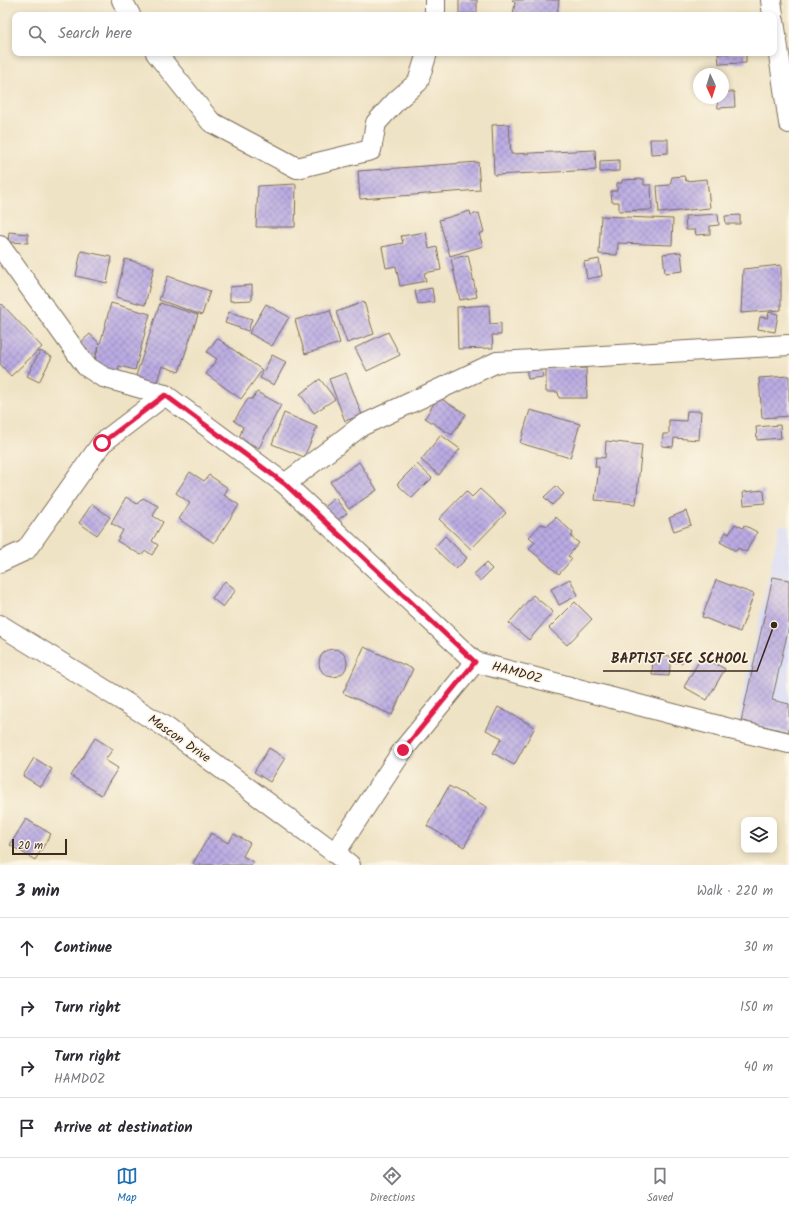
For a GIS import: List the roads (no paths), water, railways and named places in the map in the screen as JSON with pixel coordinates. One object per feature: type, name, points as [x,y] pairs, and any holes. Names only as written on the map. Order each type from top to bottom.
[{"type":"street","points":[[122,0],[128,12]]},
{"type":"street","points":[[435,0],[435,12]]},
{"type":"street","points":[[771,0],[773,12]]},
{"type":"street","points":[[777,42],[789,123]]},
{"type":"street","points":[[158,56],[211,122],[297,168],[371,150],[376,123],[397,100],[418,82],[426,56]]},
{"type":"street","points":[[0,246],[86,366],[103,377],[165,395],[285,484],[475,662]]},
{"type":"street","points":[[285,484],[361,426],[497,362],[789,345]]},
{"type":"street","points":[[0,562],[26,550],[102,443],[165,395]]},
{"type":"street","name":"Mascon Drive","points":[[0,625],[168,728],[342,859]]},
{"type":"street","name":"HAMDOZ","points":[[342,859],[403,750],[475,662],[789,743]]},
{"type":"place","name":"BAPTIST SEC SCHOOL","points":[[774,625]]}]
